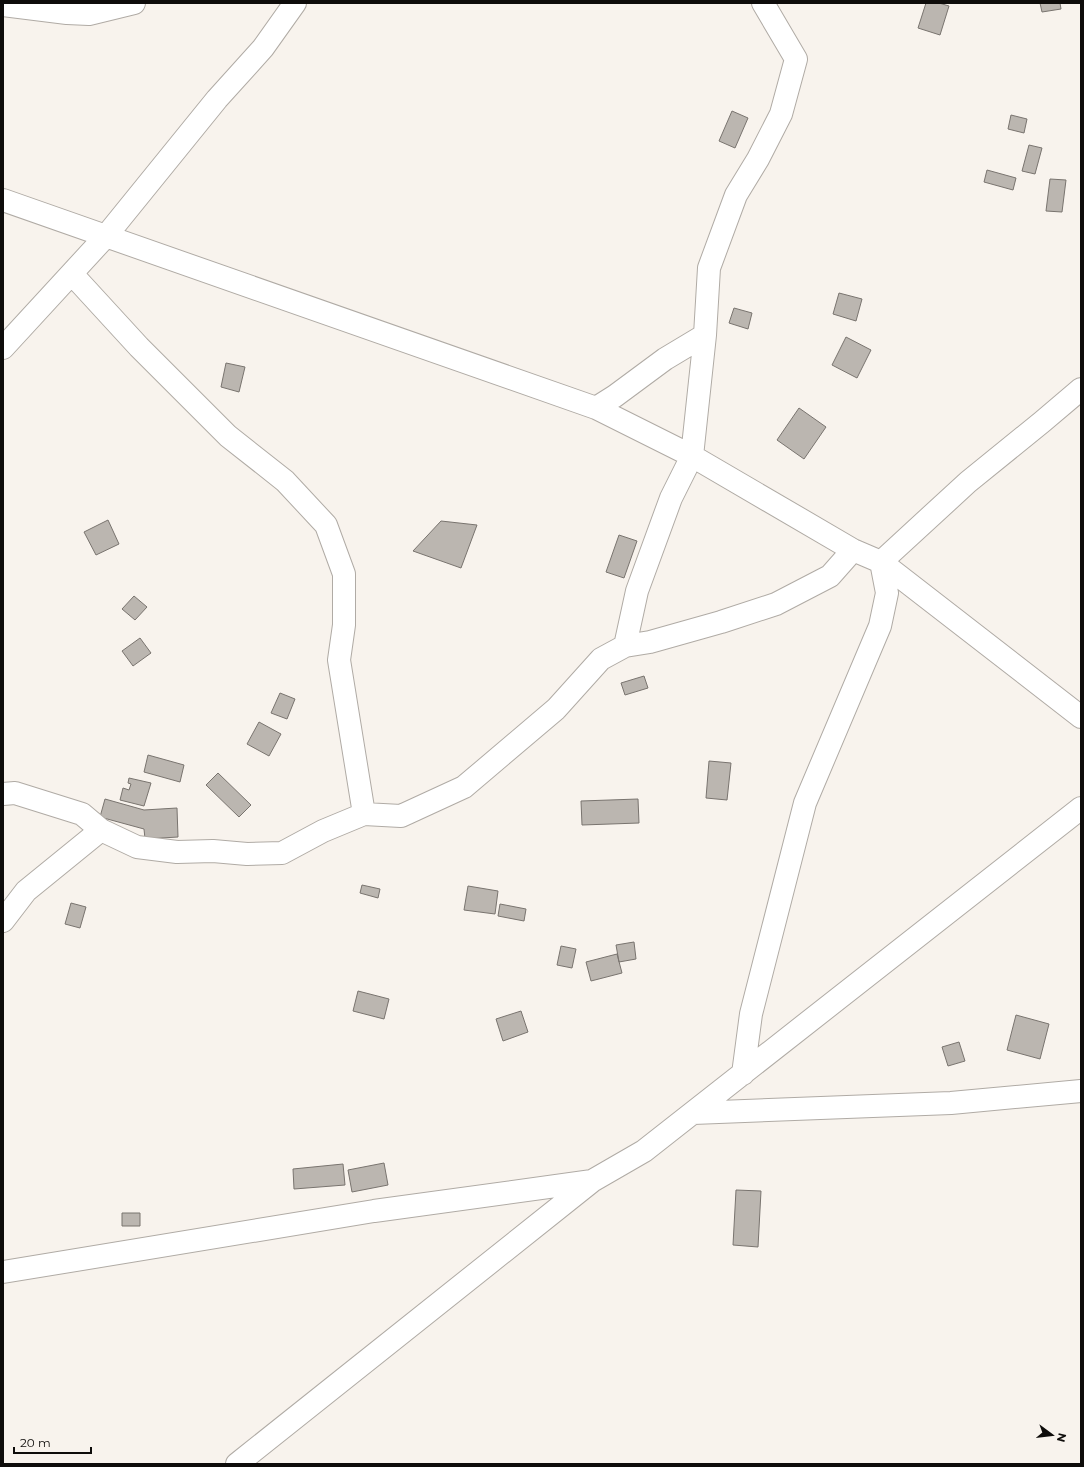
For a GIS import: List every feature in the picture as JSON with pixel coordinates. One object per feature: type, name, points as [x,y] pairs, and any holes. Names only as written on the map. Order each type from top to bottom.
[{"type":"street","points":[[3,5],[67,13],[89,14],[134,3]]},
{"type":"street","points":[[3,348],[106,236],[217,99],[263,48],[295,3]]},
{"type":"street","points":[[625,646],[637,590],[671,498],[692,456],[709,268],[736,195],[758,159],[781,114],[796,59],[763,3]]},
{"type":"street","points":[[3,200],[596,408],[692,456],[853,550],[881,562],[1081,717]]},
{"type":"street","points":[[72,274],[139,347],[228,436],[285,481],[326,525],[344,574],[344,625],[339,660],[364,814]]},
{"type":"street","points":[[596,408],[615,396],[665,359],[704,335]]},
{"type":"street","points":[[881,562],[968,482],[1081,389]]},
{"type":"street","points":[[3,794],[15,793],[82,814],[101,830],[136,847],[177,852],[213,851],[247,854],[282,853],[323,831],[364,814],[401,816],[464,787],[556,709],[601,659],[625,646],[650,642],[722,622],[776,604],[830,576],[853,550]]},
{"type":"street","points":[[743,1074],[751,1014],[805,803],[880,626],[887,594],[881,562]]},
{"type":"street","points":[[237,1464],[592,1181],[644,1151],[1081,808]]},
{"type":"street","points":[[3,921],[26,891],[101,830]]},
{"type":"street","points":[[694,1112],[951,1103],[1081,1092]]},
{"type":"street","points":[[3,1272],[374,1211],[592,1181]]},
{"type":"building","points":[[926,3],[939,3],[949,6],[940,35],[918,28]]},
{"type":"building","points":[[1040,3],[1060,3],[1061,9],[1042,12]]},
{"type":"building","points":[[732,111],[748,118],[735,148],[719,141]]},
{"type":"building","points":[[1011,115],[1027,119],[1024,133],[1008,129]]},
{"type":"building","points":[[1029,145],[1042,148],[1035,174],[1022,171]]},
{"type":"building","points":[[987,170],[1016,178],[1013,190],[984,182]]},
{"type":"building","points":[[1050,179],[1066,180],[1062,212],[1046,211]]},
{"type":"building","points":[[839,293],[862,299],[856,321],[833,314]]},
{"type":"building","points":[[734,308],[752,313],[748,329],[729,323]]},
{"type":"building","points":[[846,337],[871,350],[857,378],[832,365]]},
{"type":"building","points":[[226,363],[245,367],[239,392],[221,387]]},
{"type":"building","points":[[799,408],[826,427],[804,459],[777,440]]},
{"type":"building","points":[[108,520],[119,544],[96,555],[84,532]]},
{"type":"building","points":[[441,521],[477,525],[461,568],[413,551]]},
{"type":"building","points":[[619,535],[637,541],[624,578],[606,572]]},
{"type":"building","points":[[134,596],[147,607],[135,620],[122,609]]},
{"type":"building","points":[[140,638],[151,653],[133,666],[122,651]]},
{"type":"building","points":[[644,676],[648,688],[625,695],[621,683]]},
{"type":"building","points":[[280,693],[295,699],[287,719],[271,713]]},
{"type":"building","points":[[259,722],[281,734],[269,756],[247,744]]},
{"type":"building","points":[[148,755],[184,765],[180,782],[144,772]]},
{"type":"building","points":[[709,761],[731,763],[727,800],[706,798]]},
{"type":"building","points":[[218,773],[251,805],[239,817],[206,785]]},
{"type":"building","points":[[129,778],[151,783],[144,806],[120,800],[123,788],[129,790],[131,784],[128,783]]},
{"type":"building","points":[[105,799],[144,810],[177,808],[178,837],[145,839],[144,829],[100,817]]},
{"type":"building","points":[[638,799],[639,823],[582,825],[581,801]]},
{"type":"building","points":[[362,885],[380,889],[378,898],[360,893]]},
{"type":"building","points":[[468,886],[498,891],[495,914],[464,910]]},
{"type":"building","points":[[71,903],[86,907],[80,928],[65,924]]},
{"type":"building","points":[[500,904],[526,909],[524,921],[498,916]]},
{"type":"building","points":[[634,942],[636,959],[619,962],[616,945]]},
{"type":"building","points":[[561,946],[576,949],[572,968],[557,965]]},
{"type":"building","points":[[617,954],[622,973],[591,981],[586,962]]},
{"type":"building","points":[[358,991],[389,999],[384,1019],[353,1011]]},
{"type":"building","points":[[521,1011],[528,1032],[503,1041],[496,1019]]},
{"type":"building","points":[[1016,1015],[1049,1024],[1040,1059],[1007,1050]]},
{"type":"building","points":[[959,1042],[965,1061],[948,1066],[942,1047]]},
{"type":"building","points":[[384,1163],[388,1185],[352,1192],[348,1170]]},
{"type":"building","points":[[343,1164],[345,1185],[294,1189],[293,1169]]},
{"type":"building","points":[[736,1190],[761,1191],[758,1247],[733,1245]]},
{"type":"building","points":[[122,1213],[140,1213],[140,1226],[122,1226]]}]
